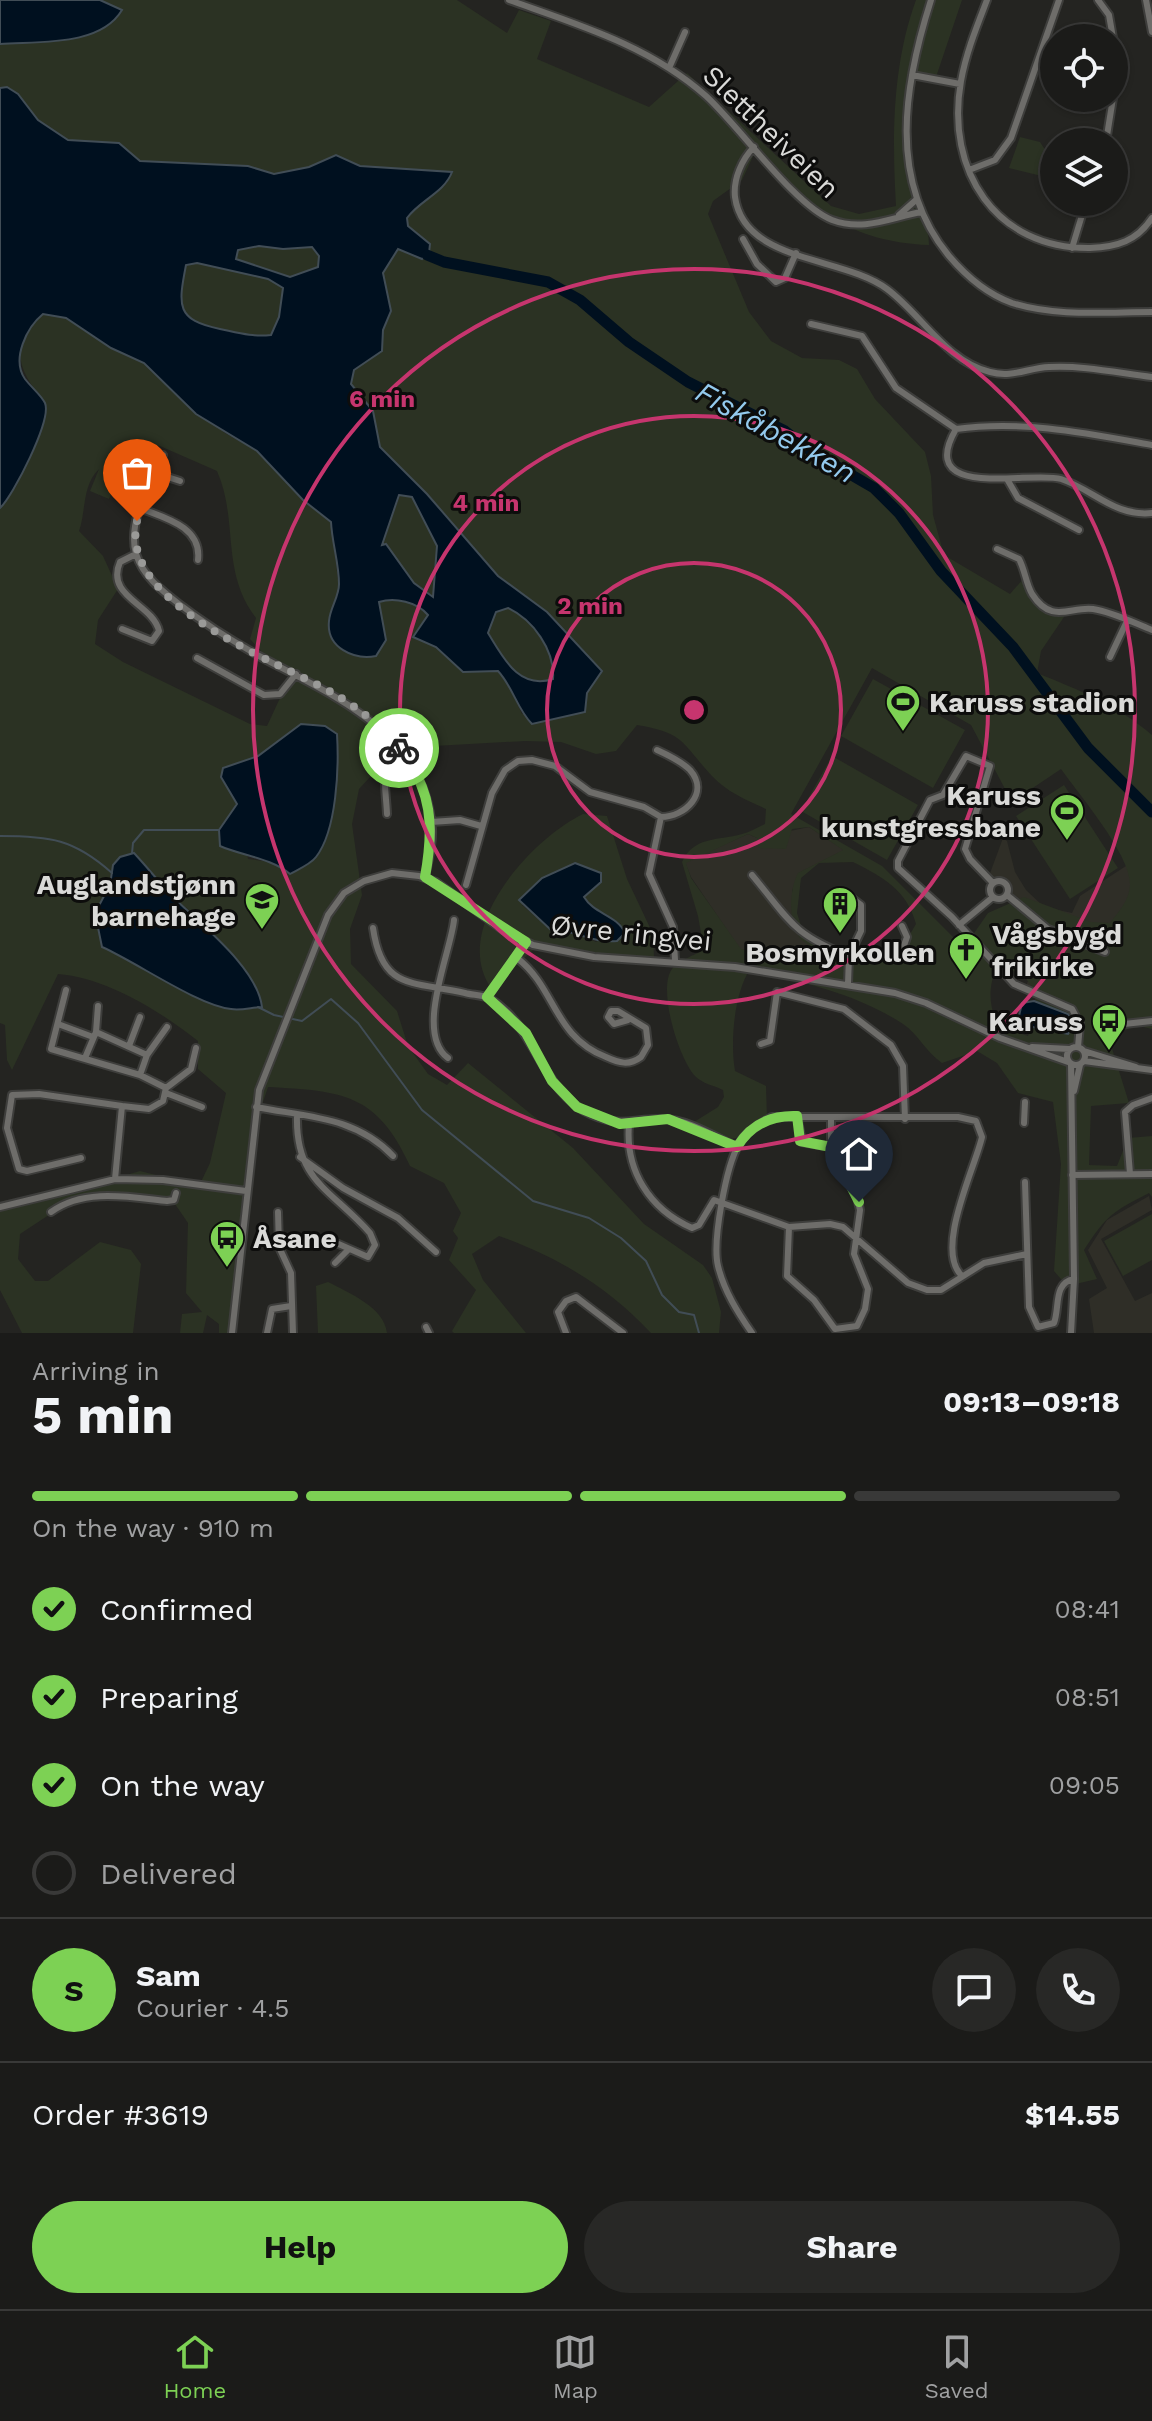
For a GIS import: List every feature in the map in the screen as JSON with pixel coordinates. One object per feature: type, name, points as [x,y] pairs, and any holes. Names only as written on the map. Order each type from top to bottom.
[{"type":"street","name":"Slettheiveien","points":[[509,0],[625,43],[669,68],[707,97],[806,202],[831,220],[862,225],[922,212]]},
{"type":"street","points":[[931,0],[912,75],[906,145],[917,199],[940,244],[978,285],[1006,300],[1043,309],[1152,312]]},
{"type":"street","points":[[987,0],[960,84],[962,131],[969,170],[987,204],[1014,230],[1042,243],[1072,248],[1126,242],[1139,235],[1152,218]]},
{"type":"street","points":[[969,170],[995,160],[1011,138],[1059,0]]},
{"type":"street","points":[[1098,0],[1109,15],[1111,24]]},
{"type":"street","points":[[1146,0],[1152,32]]},
{"type":"street","name":"Slettheiveien","points":[[669,68],[685,32]]},
{"type":"street","points":[[912,75],[960,84]]},
{"type":"street","points":[[754,147],[745,158],[735,184],[740,214],[763,241],[885,288],[954,354],[986,371],[1014,375],[1051,367],[1152,377]]},
{"type":"street","points":[[893,219],[917,199]]},
{"type":"street","points":[[1072,248],[1082,216]]},
{"type":"street","points":[[743,239],[757,264],[776,282],[785,278],[796,253]]},
{"type":"street","points":[[811,324],[845,329],[862,336],[896,388],[956,429],[982,426],[1066,428],[1152,445]]},
{"type":"street","points":[[956,429],[948,452],[957,472],[969,479],[1051,477],[1079,487],[1117,509],[1152,513]]},
{"type":"street","points":[[163,455],[135,528],[136,554],[155,585],[234,642],[338,696],[381,728],[420,779],[431,822],[431,850],[425,877]]},
{"type":"street","points":[[155,473],[180,481]]},
{"type":"street","points":[[1007,479],[1018,498],[1079,530]]},
{"type":"street","points":[[142,509],[184,528],[197,545],[198,560]]},
{"type":"street","points":[[997,549],[1019,559],[1033,596],[1056,612],[1065,615],[1091,609],[1152,630]]},
{"type":"street","points":[[122,629],[152,641],[159,631],[156,620],[124,593],[118,578],[120,562],[136,554]]},
{"type":"street","points":[[1110,657],[1127,621]]},
{"type":"street","points":[[197,658],[264,695],[280,694],[296,674]]},
{"type":"street","points":[[387,814],[385,770],[388,758],[398,747]]},
{"type":"street","points":[[466,885],[481,826],[505,770],[525,760],[555,766],[590,792],[644,807],[661,817],[684,812],[692,803],[697,786],[689,770],[657,750]]},
{"type":"street","points":[[1071,1106],[1082,1063],[1081,1030],[1072,1009],[1016,986],[959,925],[900,870],[898,861],[930,800],[943,795],[966,756],[990,766],[965,849],[970,859],[993,883],[1006,884],[1007,895],[1048,929],[1105,952]]},
{"type":"street","points":[[661,817],[649,874],[673,927],[675,960]]},
{"type":"street","points":[[431,822],[460,820],[481,826]]},
{"type":"street","name":"Øvre ringvei","points":[[232,1333],[256,1107],[278,1034],[323,923],[344,893],[364,881],[383,875],[405,873],[425,877],[526,942],[581,955],[675,960],[848,984],[920,1000],[1013,1042],[1069,1063],[1140,1068]]},
{"type":"street","points":[[752,875],[792,927],[849,956],[902,951],[907,937],[902,926]]},
{"type":"street","points":[[993,883],[990,888],[993,897]]},
{"type":"street","points":[[993,897],[1002,899],[1007,895]]},
{"type":"street","points":[[848,984],[849,956],[863,919],[861,905],[849,896]]},
{"type":"street","points":[[959,925],[993,897]]},
{"type":"street","points":[[448,1058],[440,1049],[435,1028],[437,987],[454,920]]},
{"type":"street","points":[[373,928],[380,960],[389,973],[407,981],[487,997],[526,1033],[552,1081],[570,1102],[598,1117],[629,1124],[668,1119],[737,1147]]},
{"type":"street","points":[[487,997],[526,942]]},
{"type":"street","points":[[517,958],[536,976],[569,1033],[595,1052],[622,1063],[641,1057],[648,1045],[648,1033],[641,1024],[628,1020]]},
{"type":"street","points":[[66,990],[51,1049],[140,1075],[202,1107]]},
{"type":"street","points":[[761,1044],[770,1041],[777,992],[844,1009],[891,1045],[901,1058],[905,1119]]},
{"type":"street","points":[[85,1058],[94,1035],[98,1006]]},
{"type":"street","points":[[129,1046],[140,1017]]},
{"type":"street","points":[[1124,1024],[1152,1021]]},
{"type":"street","points":[[58,1024],[129,1046],[147,1055]]},
{"type":"street","points":[[140,1075],[147,1055],[167,1027]]},
{"type":"street","name":"Øvre ringvei","points":[[1013,1042],[1081,1049]]},
{"type":"street","points":[[81,1158],[27,1171],[19,1169],[7,1128],[12,1095],[22,1092],[55,1095],[152,1108],[163,1101],[166,1090],[191,1069],[196,1048]]},
{"type":"street","points":[[1069,1049],[1074,1279],[1071,1333]]},
{"type":"street","points":[[1081,1049],[1152,1070]]},
{"type":"street","points":[[1130,1174],[1125,1112],[1133,1105],[1152,1098]]},
{"type":"street","points":[[1024,1123],[1025,1102]]},
{"type":"street","points":[[115,1179],[122,1106]]},
{"type":"street","points":[[256,1107],[347,1124],[373,1138],[393,1156]]},
{"type":"street","points":[[297,1115],[300,1157],[307,1170],[373,1237],[371,1257],[334,1242]]},
{"type":"street","points":[[752,1333],[736,1309],[718,1264],[717,1244],[737,1147],[767,1120],[778,1116],[966,1117],[976,1121],[982,1130],[955,1226],[955,1264],[961,1275]]},
{"type":"street","points":[[797,1116],[800,1141],[831,1147]]},
{"type":"street","points":[[789,1227],[787,1276],[814,1300],[831,1325],[839,1330],[857,1326],[867,1302],[868,1289],[855,1260],[860,1210],[856,1193],[831,1147],[831,1118]]},
{"type":"street","points":[[629,1124],[632,1170],[649,1195],[686,1225],[697,1228],[712,1201],[724,1202],[789,1227],[830,1224],[843,1227],[908,1283],[922,1289],[941,1290],[984,1263],[1027,1254]]},
{"type":"street","points":[[300,1157],[343,1188],[405,1224],[436,1252]]},
{"type":"street","points":[[1072,1175],[1152,1174]]},
{"type":"street","points":[[0,1207],[115,1179],[163,1180],[246,1191]]},
{"type":"street","points":[[1025,1182],[1031,1316],[1038,1327],[1054,1323],[1061,1288],[1065,1281],[1074,1279]]},
{"type":"street","points":[[51,1212],[60,1206],[98,1196],[167,1201],[174,1200],[176,1193]]},
{"type":"street","points":[[278,1212],[279,1247],[291,1273],[293,1333]]},
{"type":"street","points":[[335,1263],[340,1254],[348,1250]]},
{"type":"street","points":[[566,1333],[558,1312],[566,1301],[576,1297],[623,1333]]},
{"type":"street","points":[[267,1333],[272,1309],[291,1306]]},
{"type":"shaded area","points":[[809,827],[844,850],[799,873],[792,891],[795,925],[836,957],[832,966],[740,949],[691,877],[685,862],[748,834],[757,838]]},
{"type":"shaded area","points":[[1003,838],[1007,841],[1015,872],[1026,890],[1044,907],[1072,913],[1080,896],[1129,864],[1152,1008],[1026,986],[1048,930],[1011,895],[1006,880],[989,876]]},
{"type":"shaded area","points":[[1149,1196],[1152,1210],[1101,1239],[1135,1301],[1152,1293],[1152,1333],[1094,1333],[1089,1299],[1107,1288],[1088,1250],[1107,1220]]},
{"type":"green space","points":[[100,0],[457,0],[507,33],[519,10],[551,21],[537,59],[649,107],[687,73],[831,206],[859,214],[896,206],[894,154],[898,76],[916,0],[962,0],[936,77],[919,74],[912,88],[905,118],[904,150],[909,182],[926,226],[929,245],[875,237],[832,218],[813,205],[755,152],[742,180],[713,201],[708,214],[749,312],[771,341],[802,358],[839,360],[857,369],[875,399],[925,452],[931,476],[933,515],[944,555],[1010,594],[1024,578],[1045,609],[1066,614],[1041,651],[1037,673],[1111,707],[1152,735],[1152,1029],[1135,1025],[1109,1039],[1129,1103],[1091,1106],[1089,1165],[1117,1166],[1128,1138],[1152,1136],[1152,1197],[1149,1193],[1111,1216],[1084,1250],[1097,1279],[1067,1286],[1054,1271],[1061,1164],[1053,1102],[1018,1093],[997,1063],[977,1051],[942,1063],[903,1024],[848,997],[750,969],[737,1005],[733,1033],[735,1071],[766,1086],[767,1119],[746,1134],[728,1139],[686,1127],[718,1107],[724,1097],[723,1090],[701,1081],[689,1067],[677,1040],[668,1007],[668,979],[672,969],[704,950],[698,916],[682,862],[700,844],[745,833],[765,824],[766,809],[724,787],[674,736],[637,725],[616,751],[596,754],[561,742],[525,741],[416,747],[383,763],[359,789],[352,824],[362,895],[350,929],[351,964],[397,1011],[408,1046],[428,1074],[447,1085],[468,1063],[573,1148],[644,1224],[703,1265],[712,1278],[721,1312],[719,1333],[651,1333],[617,1301],[581,1275],[499,1236],[472,1254],[483,1280],[526,1333],[454,1333],[452,1331],[476,1290],[449,1260],[458,1238],[453,1231],[461,1213],[444,1183],[410,1166],[384,1123],[354,1101],[317,1091],[268,1087],[263,1102],[231,1333],[219,1333],[219,1324],[207,1315],[203,1333],[180,1333],[182,1314],[202,1312],[186,1293],[188,1223],[175,1204],[138,1199],[67,1203],[20,1234],[18,1259],[35,1281],[48,1281],[100,1242],[131,1250],[141,1264],[133,1333],[22,1333],[0,1290],[0,1205],[72,1191],[140,1171],[199,1186],[210,1163],[226,1093],[198,1069],[198,1041],[183,1030],[114,989],[58,974],[12,1070],[7,1060],[5,1025],[0,1023],[0,508],[16,487],[46,404],[29,381],[20,359],[20,348],[31,325],[43,314],[66,318],[111,348],[144,363],[225,433],[257,451],[303,500],[331,522],[339,588],[329,622],[331,638],[380,613],[379,602],[392,600],[412,604],[428,615],[413,637],[436,647],[463,672],[497,671],[507,681],[522,714],[587,693],[602,671],[547,612],[498,576],[379,446],[373,411],[351,384],[354,370],[382,351],[383,330],[391,311],[383,273],[398,249],[422,259],[430,244],[408,226],[407,218],[443,186],[452,172],[360,166],[336,155],[309,167],[274,174],[248,166],[139,161],[119,143],[68,140],[38,120],[18,94],[7,87],[0,88],[0,44],[20,43],[122,10]],"holes":[[[139,443],[160,446],[217,471],[224,490],[238,582],[256,618],[250,639],[262,652],[293,670],[267,726],[250,724],[123,662],[95,644],[98,620],[118,589],[103,556],[79,531],[85,499],[99,469],[90,491],[109,499],[122,467],[106,460],[134,455]],[[872,668],[971,725],[1012,802],[1061,769],[1114,842],[1130,885],[1126,901],[1110,923],[1091,922],[1024,897],[988,913],[968,942],[958,942],[882,866],[791,814]],[[301,724],[335,796],[316,858],[277,863],[248,859],[237,804],[221,778],[223,768],[258,756]],[[809,827],[843,850],[798,873],[792,897],[793,923],[800,938],[835,957],[832,966],[741,949],[691,878],[686,863],[748,834],[757,838],[759,848],[786,849],[792,829]],[[134,853],[174,898],[201,920],[247,974],[232,1010],[102,947],[103,904],[113,865]],[[853,862],[884,879],[900,893],[916,924],[903,946],[889,950],[853,951],[804,935],[797,913],[801,878],[819,863]],[[998,963],[1024,976],[1036,992],[1035,1002],[1068,1014],[1067,1033],[1032,1027],[1028,1036],[998,1026],[990,995]]]},
{"type":"green space","points":[[1020,137],[1040,142],[1040,176],[1009,168]]},
{"type":"green space","points":[[259,246],[283,249],[312,247],[319,256],[318,267],[290,277],[236,259],[238,250]]},
{"type":"green space","points":[[197,263],[268,279],[283,288],[279,317],[271,335],[220,329],[187,316],[181,301],[183,278],[186,264]]},
{"type":"green space","points":[[400,495],[412,496],[437,546],[433,597],[414,583],[386,544],[382,546]]},
{"type":"green space","points":[[508,608],[526,620],[541,637],[550,657],[554,679],[530,680],[521,676],[506,661],[487,633],[496,612]]},
{"type":"green space","name":"Karuss stadion","points":[[873,679],[965,730],[933,788],[841,736]]},
{"type":"green space","points":[[832,756],[918,805],[887,860],[801,811]]},
{"type":"green space","name":"Karuss kunstgressbane","points":[[1064,785],[1118,868],[1070,899],[1016,816]]},
{"type":"green space","points":[[583,814],[607,816],[627,879],[653,934],[654,957],[624,960],[533,950],[491,988],[481,965],[481,939],[488,914],[520,864],[562,826]],"holes":[[[601,881],[584,897],[590,906],[621,924],[596,942],[570,930],[551,930],[522,905]]]},
{"type":"green space","points":[[1152,1214],[1152,1260],[1123,1276],[1104,1241]]},
{"type":"green space","points":[[328,1282],[373,1308],[387,1333],[318,1333],[316,1286]]},
{"type":"water","points":[[0,0],[100,0],[122,10],[112,22],[84,36],[50,42],[0,44]]},
{"type":"water","points":[[7,87],[18,94],[38,120],[68,140],[119,143],[140,161],[248,166],[274,174],[309,167],[336,155],[360,166],[452,172],[443,186],[407,218],[408,226],[430,244],[429,253],[422,259],[398,249],[383,273],[391,311],[383,330],[382,351],[354,370],[351,384],[373,411],[380,447],[427,494],[498,576],[547,612],[602,671],[587,693],[585,712],[532,724],[498,671],[463,672],[436,647],[413,637],[428,615],[405,602],[379,602],[386,640],[376,656],[359,656],[343,650],[329,630],[339,584],[331,522],[303,500],[257,451],[196,414],[144,363],[111,348],[66,318],[43,314],[31,327],[23,344],[21,371],[45,403],[46,412],[30,457],[14,489],[0,508],[0,88]],"holes":[[[259,246],[283,249],[312,247],[319,256],[318,267],[290,277],[236,259],[238,250]],[[197,263],[268,279],[283,288],[279,317],[271,335],[220,329],[188,316],[182,301],[186,265]],[[399,495],[412,497],[437,546],[433,597],[414,583],[386,544],[382,545]],[[508,608],[534,628],[550,657],[553,679],[530,680],[521,676],[506,661],[488,633],[496,612]]]},
{"type":"water","points":[[301,724],[325,726],[337,734],[337,780],[332,815],[323,845],[314,860],[290,874],[266,861],[220,846],[219,830],[237,804],[221,777],[223,768],[258,756]]},
{"type":"water","points":[[134,853],[172,896],[239,962],[258,992],[262,1007],[235,1009],[217,1006],[102,947],[95,913],[110,885],[113,865],[120,857]]},
{"type":"water","points":[[575,863],[601,873],[601,882],[584,897],[621,927],[625,933],[617,941],[551,930],[519,900],[542,878]]},
{"type":"water","points":[[1034,1001],[1068,1014],[1074,1024],[1068,1034],[1028,1026],[1019,1016],[1022,1003]]},
{"type":"waterway","name":"Fiskåbekken","points":[[427,255],[444,262],[548,282],[580,300],[629,342],[688,382],[785,431],[812,452],[874,488],[899,513],[941,571],[1013,647],[1088,748],[1152,812]]},
{"type":"waterway","points":[[132,853],[133,843],[144,830],[219,830]]},
{"type":"waterway","points":[[0,836],[33,837],[73,846],[112,873]]},
{"type":"waterway","points":[[258,1007],[274,1015],[302,1021],[331,999],[358,1023],[422,1110],[533,1201],[589,1218],[621,1238],[646,1261],[662,1295],[679,1312],[694,1315],[699,1333]]},
{"type":"way so far","points":[[137,521],[136,554],[159,589],[234,642],[338,696],[381,728],[399,748]]},
{"type":"place","name":"Karuss stadion","points":[[903,733]]},
{"type":"place","name":"Karuss kunstgressbane","points":[[1067,842]]},
{"type":"place","name":"Auglandstjønn barnehage","points":[[262,931]]},
{"type":"place","name":"Bosmyrkollen","points":[[840,935]]},
{"type":"place","name":"Vågsbygd frikirke","points":[[966,981]]},
{"type":"place","name":"Karuss","points":[[1109,1052]]},
{"type":"place","name":"Åsane","points":[[227,1269]]},
{"type":"route","points":[[399,748],[420,779],[431,822],[431,850],[425,877],[526,942],[487,997],[526,1033],[552,1081],[570,1102],[591,1114],[620,1124],[668,1119],[737,1147],[743,1138],[772,1117],[797,1116],[800,1141],[808,1145],[831,1147],[859,1202]]}]
